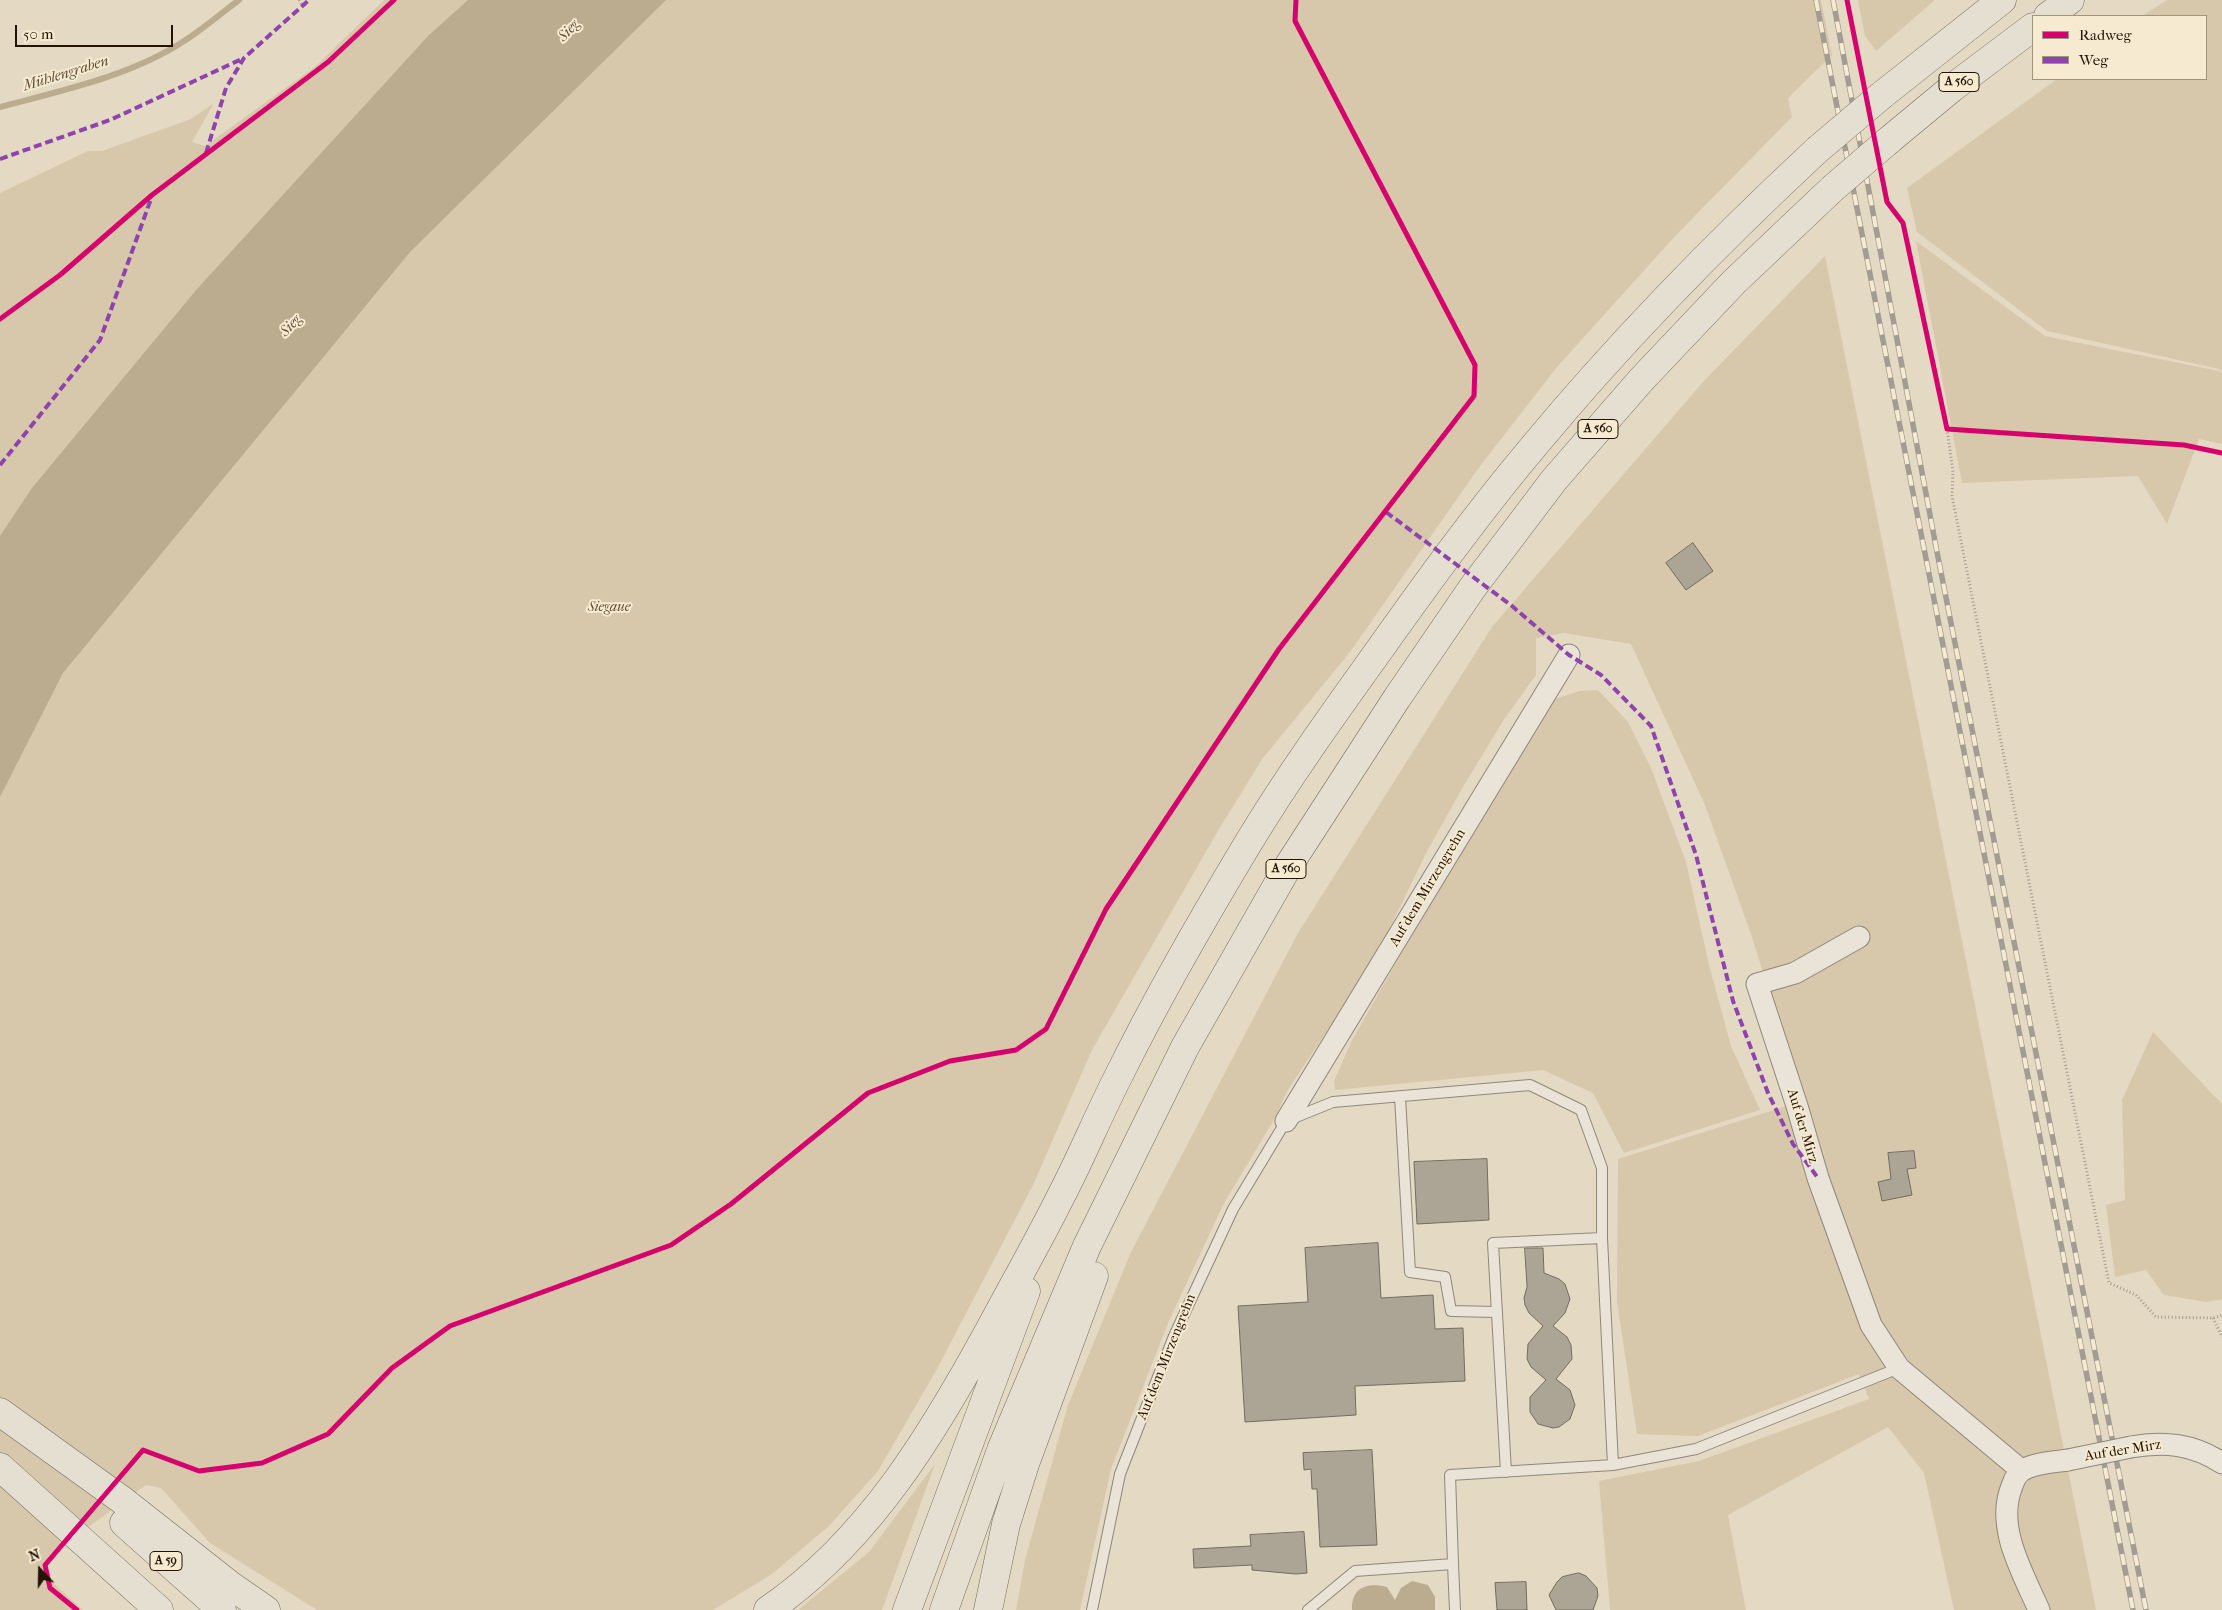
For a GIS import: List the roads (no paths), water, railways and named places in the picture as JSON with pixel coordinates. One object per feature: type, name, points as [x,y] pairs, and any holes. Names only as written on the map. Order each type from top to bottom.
[{"type":"highway","name":"A 560","points":[[1062,1196],[1119,1075],[1187,948],[1250,840],[1323,727],[1432,574],[1482,509],[1587,383],[1699,264],[1817,150],[1882,95],[2002,0]]},
{"type":"highway","points":[[2049,15],[2070,0]]},
{"type":"highway","name":"A 560","points":[[1185,1047],[1287,868],[1397,698],[1473,587],[1554,480],[1642,379],[1734,282],[1832,189],[1952,88],[2032,28]]},
{"type":"highway","points":[[944,1610],[1001,1450],[1087,1246],[1185,1047]]},
{"type":"highway","points":[[988,1610],[1006,1524],[1045,1403],[1102,1252],[1185,1047]]},
{"type":"highway","points":[[768,1610],[812,1576],[844,1546],[883,1500],[931,1430],[970,1365],[1062,1196]]},
{"type":"highway","points":[[907,1610],[1062,1196]]},
{"type":"highway","name":"A 59","points":[[0,1412],[116,1506],[222,1610]]},
{"type":"highway","points":[[0,1468],[84,1540],[160,1610]]},
{"type":"highway","points":[[116,1506],[266,1610]]},
{"type":"street","name":"Auf dem Mirzengrehn","points":[[1286,1121],[1569,655]]},
{"type":"street","name":"Auf der Mirz","points":[[1859,937],[1794,973],[1757,984],[1797,1106],[1818,1178],[1871,1325],[1899,1368],[2022,1470],[2151,1444],[2185,1446],[2199,1450],[2222,1463]]},
{"type":"street","points":[[2022,1470],[2010,1490],[2007,1517],[2013,1547],[2039,1610]]},
{"type":"lane","points":[[1286,1121],[1333,1102],[1530,1085],[1581,1110],[1602,1168],[1602,1238],[1613,1465]]},
{"type":"lane","points":[[1400,1097],[1410,1272],[1445,1277],[1451,1311],[1496,1312]]},
{"type":"lane","name":"Auf dem Mirzengrehn","points":[[1092,1610],[1120,1474],[1174,1336],[1233,1209],[1286,1121]]},
{"type":"lane","points":[[1506,1472],[1493,1243],[1602,1238]]},
{"type":"lane","points":[[1455,1610],[1450,1475],[1613,1465],[1696,1449],[1899,1368]]},
{"type":"lane","points":[[1308,1610],[1355,1571],[1453,1564]]},
{"type":"water","name":"Sieg","points":[[468,0],[666,0],[410,252],[63,673],[0,797],[0,536],[32,488],[197,289],[428,36]]},
{"type":"water","points":[[1412,1581],[1428,1585],[1435,1597],[1435,1610],[1352,1610],[1354,1596],[1362,1588],[1373,1585],[1387,1587],[1395,1600],[1401,1588]]},
{"type":"waterway","name":"Mühlengraben","points":[[0,107],[95,81],[141,64],[184,41],[239,0]]},
{"type":"railway","points":[[1816,0],[2133,1610]]},
{"type":"railway","points":[[1833,0],[1937,552],[2146,1610]]},
{"type":"park label","name":"Siegaue","points":[[609,608]]}]
